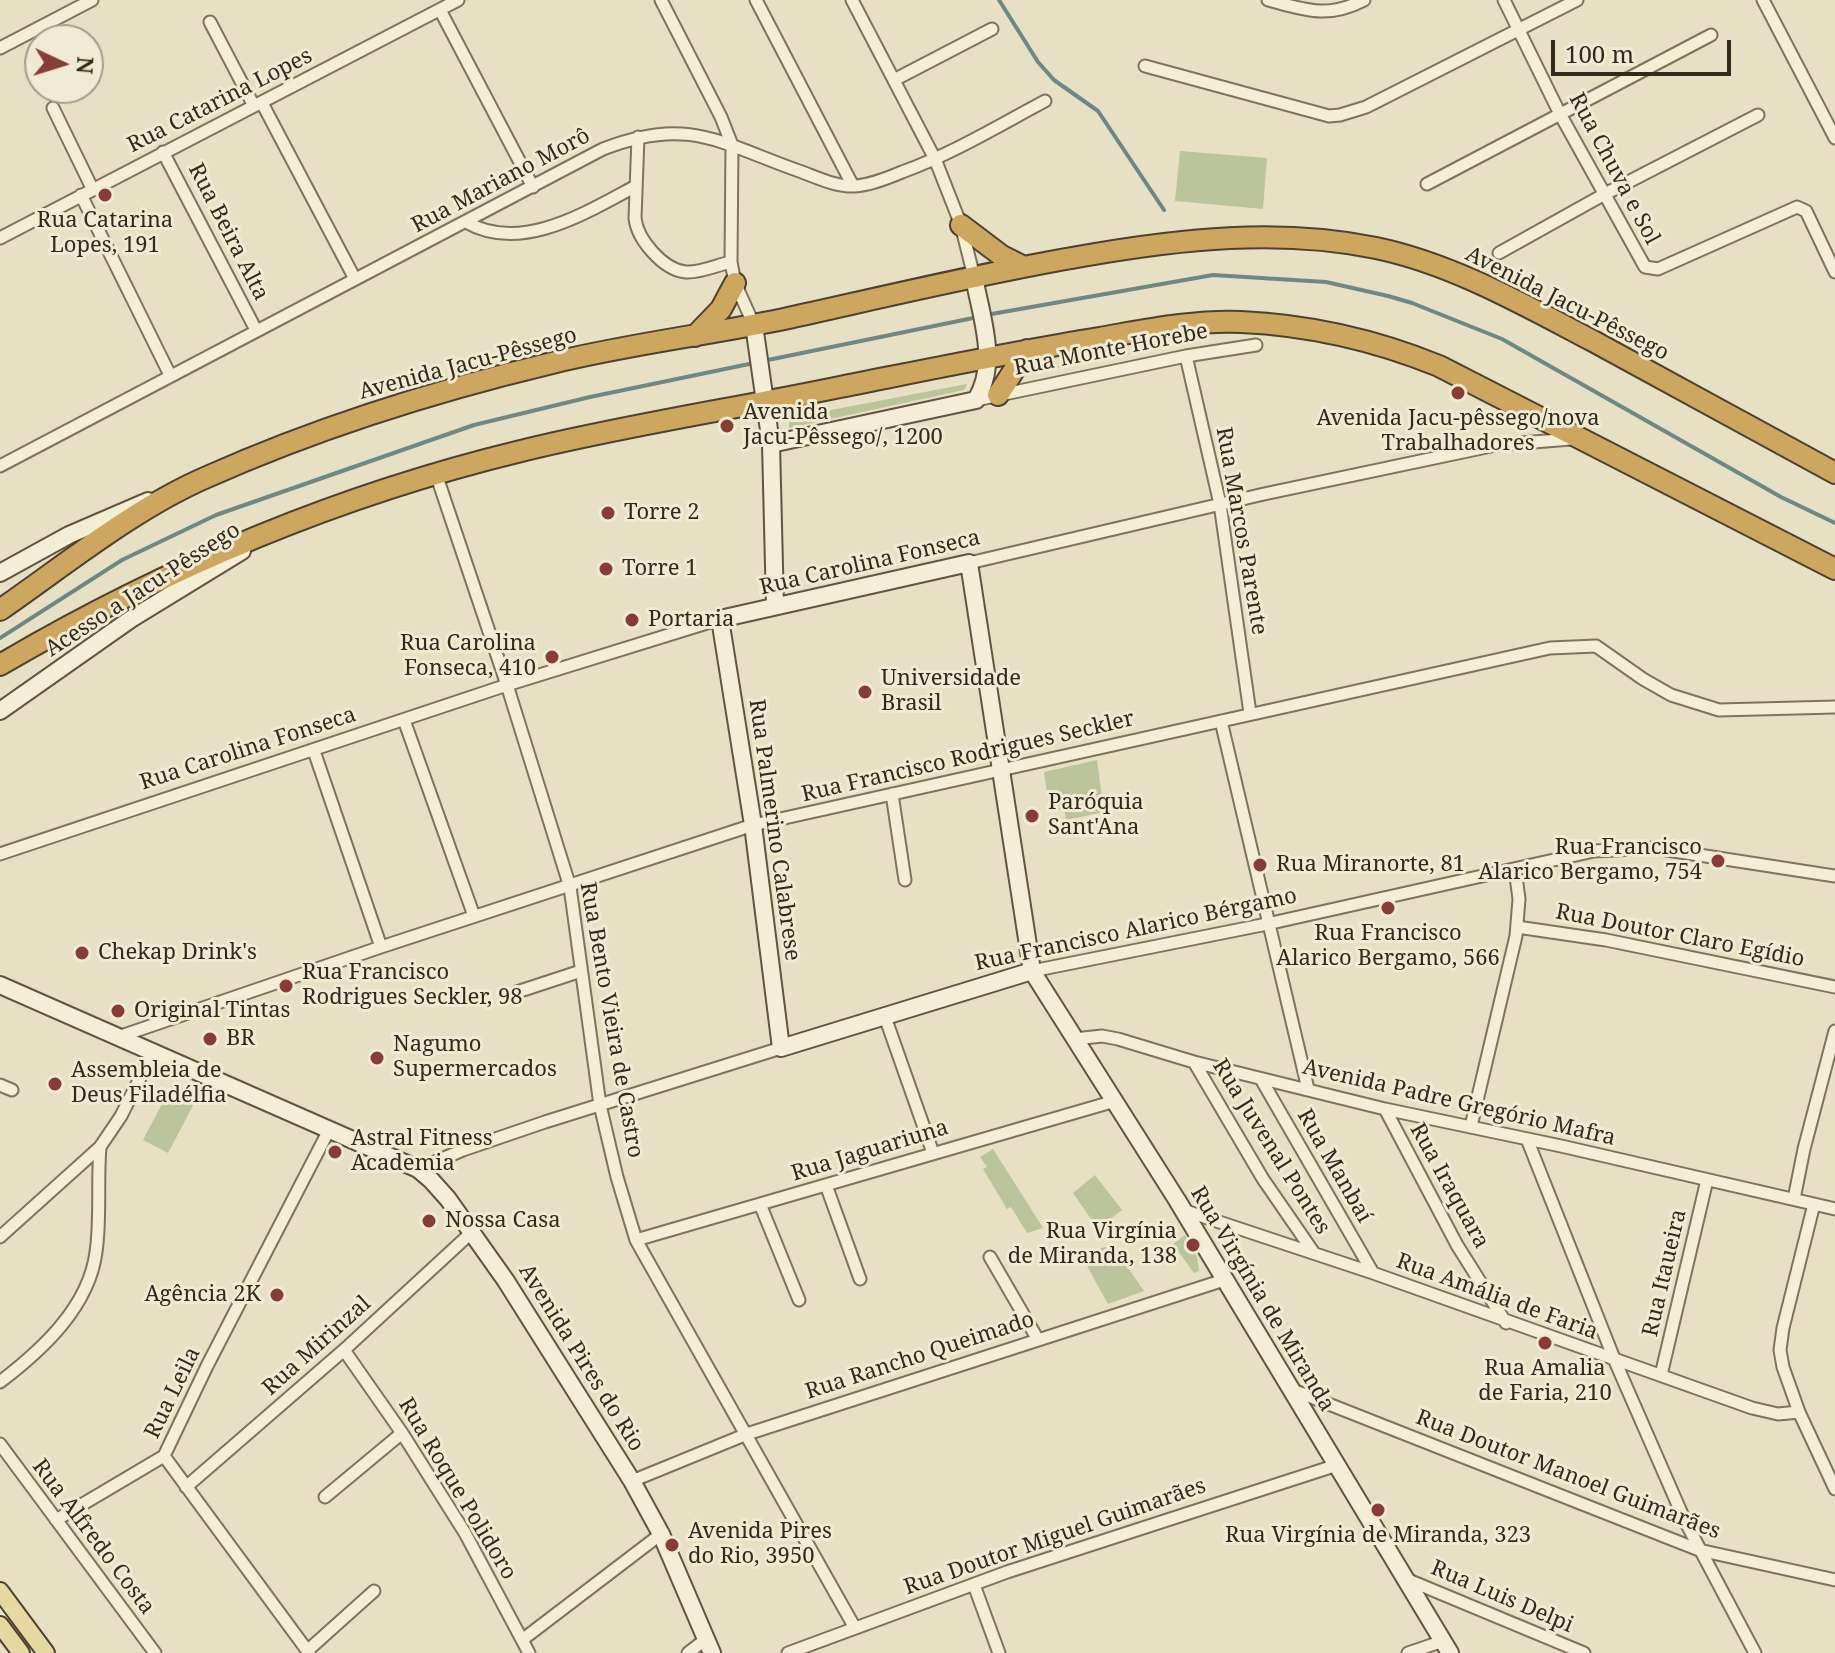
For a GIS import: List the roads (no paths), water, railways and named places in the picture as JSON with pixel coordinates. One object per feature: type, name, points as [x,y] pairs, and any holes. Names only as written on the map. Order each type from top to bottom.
[{"type":"highway","points":[[961,225],[1002,256],[1022,266]]},
{"type":"highway","name":"Avenida Jacu-Pêssego","points":[[169,495],[210,475],[324,431],[417,400],[557,361],[695,336],[755,330],[975,284],[1022,266],[1148,245],[1244,236],[1289,237],[1380,249],[1451,271],[1523,304],[1835,473]]},
{"type":"highway","points":[[695,336],[721,309],[735,283]]},
{"type":"highway","points":[[0,665],[96,610],[218,551],[364,495],[436,474],[522,451],[766,396],[988,352],[1027,350],[1181,325],[1237,322],[1347,335],[1439,366],[1835,569]]},
{"type":"highway","points":[[998,395],[1027,350]]},
{"type":"highway","points":[[0,610],[169,495]]},
{"type":"main road","points":[[0,1591],[46,1653]]},
{"type":"main road","points":[[0,1625],[21,1653]]},
{"type":"street","points":[[0,48],[92,0]]},
{"type":"street","name":"Rua Catarina Lopes","points":[[0,238],[458,0]]},
{"type":"street","points":[[661,0],[721,117],[732,145],[731,262],[735,283],[755,330],[766,396],[771,444],[775,606]]},
{"type":"street","points":[[756,0],[853,186]]},
{"type":"street","points":[[1268,0],[1317,13],[1342,10],[1364,0]]},
{"type":"street","name":"Rua Chuva e Sol","points":[[1504,0],[1603,195],[1639,260],[1648,269],[1658,269],[1797,207],[1806,211],[1835,272]]},
{"type":"street","points":[[1145,66],[1329,116],[1340,115],[1366,107],[1577,0]]},
{"type":"street","points":[[1763,0],[1835,138]]},
{"type":"street","points":[[854,1],[935,159],[961,225],[988,352]]},
{"type":"street","points":[[440,10],[533,187]]},
{"type":"street","points":[[210,22],[355,279]]},
{"type":"street","points":[[894,80],[992,29]]},
{"type":"street","points":[[1427,184],[1711,35]]},
{"type":"street","name":"Rua Mariano Morô","points":[[0,466],[603,149],[638,137],[683,132],[732,145],[823,180],[853,186],[883,180],[935,159],[1045,101]]},
{"type":"street","points":[[53,108],[92,188]]},
{"type":"street","points":[[1499,253],[1758,115]]},
{"type":"street","points":[[638,137],[636,230],[643,242],[656,255],[684,272],[731,262]]},
{"type":"street","name":"Rua Beira Alta","points":[[163,152],[256,330]]},
{"type":"street","points":[[466,222],[486,231],[513,235],[527,233],[547,228],[636,186]]},
{"type":"street","points":[[81,195],[170,375]]},
{"type":"street","name":"Rua Monte Horebe","points":[[771,444],[1186,356],[1256,345]]},
{"type":"street","name":"Rua Monte Horebe","points":[[976,400],[986,381],[988,352]]},
{"type":"street","name":"Rua Marcos Parente","points":[[1186,356],[1220,504],[1250,713]]},
{"type":"street","name":"Rua Carolina Fonseca","points":[[0,854],[507,685],[720,619],[1220,504],[1496,445],[1554,439],[1584,440]]},
{"type":"street","name":"Rua Bento Vieira de Castro","points":[[436,474],[507,685],[570,887],[600,1105],[636,1240],[855,1628]]},
{"type":"street","name":"Avenida Jacu-Pêssego","points":[[0,573],[69,535],[143,502],[169,495]]},
{"type":"street","name":"Acesso a Jacu-Pêssego","points":[[0,711],[131,619],[292,522]]},
{"type":"street","points":[[969,563],[1032,971]]},
{"type":"street","name":"Rua Palmerino Calabrese","points":[[720,619],[753,825],[781,1048]]},
{"type":"street","name":"Rua Francisco Rodrigues Seckler","points":[[118,1037],[753,825],[1550,648],[1596,646],[1671,695],[1719,710],[1835,707]]},
{"type":"street","points":[[404,720],[474,916]]},
{"type":"street","points":[[1221,721],[1308,1089]]},
{"type":"street","points":[[314,751],[381,947]]},
{"type":"street","points":[[892,794],[905,880]]},
{"type":"street","name":"Rua Francisco Alarico Bérgamo","points":[[418,1169],[463,1150],[600,1105],[884,1014],[1032,971],[1267,924],[1594,851],[1654,848],[1835,876]]},
{"type":"street","points":[[1471,1126],[1486,1073],[1517,927],[1519,899],[1515,869]]},
{"type":"street","name":"Rua Doutor Claro Egídio","points":[[1517,927],[1606,940],[1835,987]]},
{"type":"street","points":[[517,992],[581,971]]},
{"type":"street","name":"Rua Virgínia de Miranda","points":[[1032,971],[1183,1210],[1447,1647]]},
{"type":"street","name":"Avenida Pires do Rio","points":[[0,985],[418,1169],[441,1189],[533,1322],[632,1481],[661,1534],[709,1646]]},
{"type":"street","points":[[884,1014],[933,1153]]},
{"type":"street","points":[[1794,1199],[1835,1031]]},
{"type":"street","name":"Avenida Padre Gregório Mafra","points":[[1075,1039],[1102,1036],[1118,1039],[1194,1062],[1385,1109],[1835,1209]]},
{"type":"street","points":[[0,1237],[100,1147],[121,1116],[153,1052]]},
{"type":"street","name":"Rua Juvenal Pontes","points":[[1194,1062],[1263,1179],[1314,1253]]},
{"type":"street","name":"Rua Manbaí","points":[[1261,1079],[1373,1273]]},
{"type":"street","points":[[0,1085],[12,1090]]},
{"type":"street","name":"Rua Jaguariuna","points":[[636,1240],[1115,1101]]},
{"type":"street","name":"Rua Iraquara","points":[[1385,1109],[1457,1245],[1506,1323]]},
{"type":"street","name":"Rua Leila","points":[[308,1652],[164,1456],[329,1130]]},
{"type":"street","points":[[1527,1139],[1615,1361],[1699,1550],[1755,1653]]},
{"type":"street","points":[[0,1382],[65,1321],[85,1291],[96,1254],[100,1147]]},
{"type":"street","name":"Rua Itaueira","points":[[1661,1375],[1707,1180]]},
{"type":"street","points":[[826,1185],[860,1279]]},
{"type":"street","points":[[760,1204],[799,1300]]},
{"type":"street","points":[[1814,1204],[1780,1344],[1783,1367],[1799,1412],[1835,1489]]},
{"type":"street","name":"Rua Amália de Faria","points":[[1183,1210],[1373,1273],[1506,1323],[1766,1412],[1799,1412]]},
{"type":"street","name":"Rua Mirinzal","points":[[186,1487],[344,1350],[472,1232]]},
{"type":"street","points":[[990,1257],[1037,1338]]},
{"type":"street","name":"Rua Rancho Queimado","points":[[632,1481],[747,1434],[1224,1280]]},
{"type":"street","name":"Rua Roque Polidoro","points":[[344,1350],[402,1433],[465,1533],[529,1653]]},
{"type":"street","name":"Rua Doutor Manoel Guimarães","points":[[1293,1390],[1699,1550],[1835,1580]]},
{"type":"street","points":[[325,1497],[402,1433]]},
{"type":"street","name":"Rua Alfredo Costa","points":[[0,1444],[155,1653]]},
{"type":"street","points":[[56,1520],[164,1456]]},
{"type":"street","name":"Rua Doutor Miguel Guimarães","points":[[788,1653],[1117,1535],[1337,1465]]},
{"type":"street","points":[[522,1640],[661,1534]]},
{"type":"street","name":"Rua Luis Delpi","points":[[1406,1579],[1584,1653]]},
{"type":"street","points":[[974,1585],[999,1653]]},
{"type":"street","points":[[308,1652],[374,1591]]},
{"type":"street","points":[[688,1653],[709,1646]]},
{"type":"street","points":[[1408,1653],[1447,1647]]},
{"type":"waterway","points":[[999,0],[1038,62],[1054,80],[1098,111],[1164,210]]},
{"type":"waterway","points":[[986,315],[1213,275],[1326,282],[1388,296],[1502,339],[1781,497],[1835,523]]},
{"type":"waterway","points":[[763,361],[978,317]]},
{"type":"waterway","points":[[0,638],[122,560],[216,515],[474,425],[754,363]]},
{"type":"place","name":"Rua Catarina Lopes, 191","points":[[105,195]]},
{"type":"place","name":"Avenida Jacu-pêssego/nova Trabalhadores","points":[[1458,393]]},
{"type":"place","name":"Avenida Jacu-Pêssego/, 1200","points":[[727,426]]},
{"type":"place","name":"Torre 2","points":[[608,513]]},
{"type":"place","name":"Torre 1","points":[[606,569]]},
{"type":"place","name":"Portaria","points":[[632,620]]},
{"type":"place","name":"Rua Carolina Fonseca, 410","points":[[552,657]]},
{"type":"place","name":"Universidade Brasil","points":[[865,692]]},
{"type":"place","name":"Paróquia Sant'Ana","points":[[1032,816]]},
{"type":"place","name":"Rua Francisco Alarico Bergamo, 754","points":[[1718,861]]},
{"type":"place","name":"Rua Miranorte, 81","points":[[1260,865]]},
{"type":"place","name":"Rua Francisco Alarico Bergamo, 566","points":[[1388,908]]},
{"type":"place","name":"Chekap Drink's","points":[[82,953]]},
{"type":"place","name":"Rua Francisco Rodrigues Seckler, 98","points":[[286,986]]},
{"type":"place","name":"Original Tintas","points":[[118,1011]]},
{"type":"place","name":"BR","points":[[210,1039]]},
{"type":"place","name":"Nagumo Supermercados","points":[[377,1058]]},
{"type":"place","name":"Assembleia de Deus Filadélfia","points":[[55,1084]]},
{"type":"place","name":"Astral Fitness Academia","points":[[335,1152]]},
{"type":"place","name":"Nossa Casa","points":[[429,1221]]},
{"type":"place","name":"Rua Virgínia de Miranda, 138","points":[[1193,1245]]},
{"type":"place","name":"Agência 2K","points":[[277,1295]]},
{"type":"place","name":"Rua Amalia de Faria, 210","points":[[1545,1343]]},
{"type":"place","name":"Rua Virgínia de Miranda, 323","points":[[1378,1510]]},
{"type":"place","name":"Avenida Pires do Rio, 3950","points":[[672,1545]]}]
